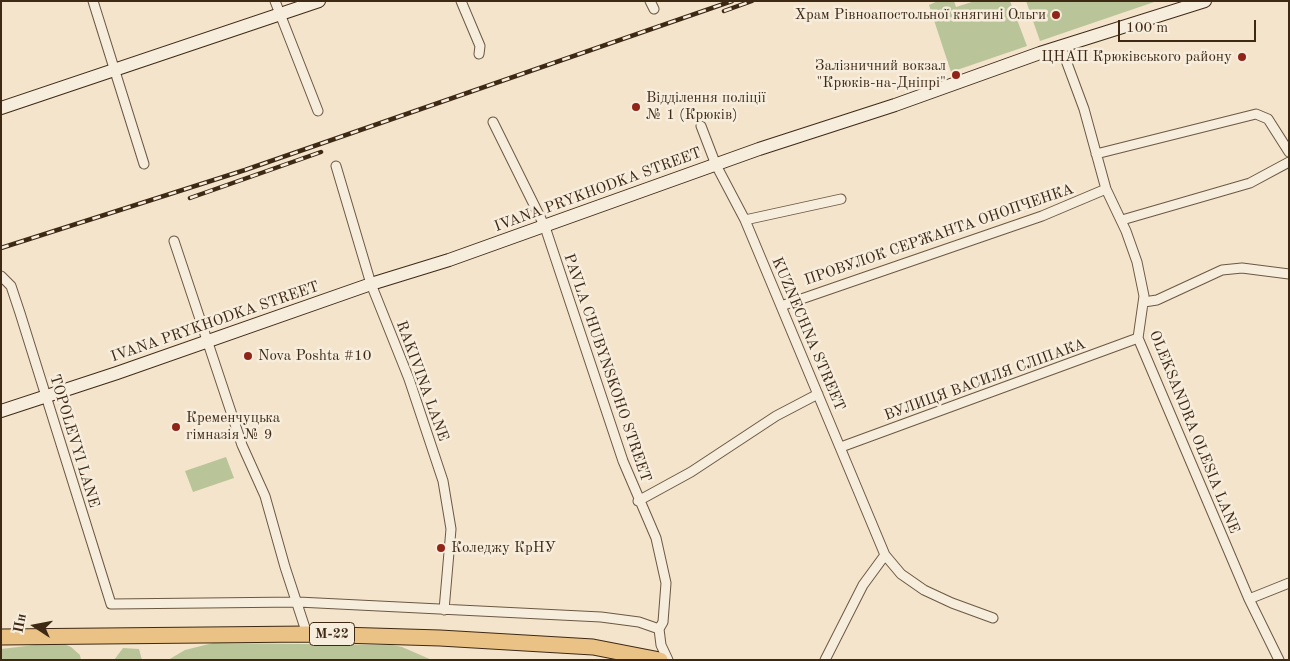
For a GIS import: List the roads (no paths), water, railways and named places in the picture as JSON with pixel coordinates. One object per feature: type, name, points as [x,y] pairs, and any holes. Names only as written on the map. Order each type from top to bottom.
[{"type":"highway","name":"М-22","points":[[1,636],[307,634],[440,638],[593,647],[660,660]]},
{"type":"main road","points":[[1,108],[115,68],[319,1]]},
{"type":"main road","name":"IVANA PRYKHODKA STREET","points":[[1,411],[371,284],[545,227],[716,165],[1061,47],[1205,1]]},
{"type":"street","points":[[93,1],[144,164]]},
{"type":"street","points":[[275,1],[318,111]]},
{"type":"street","points":[[461,1],[480,46],[479,54]]},
{"type":"street","name":"OLEKSANDRA OLESIA LANE","points":[[1061,47],[1073,76],[1106,190],[1122,220],[1137,262],[1144,292],[1138,338],[1249,599],[1279,660]]},
{"type":"street","points":[[1096,154],[1251,115],[1264,116],[1289,152]]},
{"type":"street","name":"PAVLA CHUBYNSKOHO STREET","points":[[493,122],[545,227],[589,364],[638,501],[656,538],[666,583],[663,622],[659,629]]},
{"type":"street","name":"KUZNECHNA STREET","points":[[701,126],[716,165],[744,220],[781,306],[885,555],[901,574],[924,590],[952,603],[993,618]]},
{"type":"street","points":[[1122,220],[1250,183],[1289,162]]},
{"type":"street","name":"RAKIVINA LANE","points":[[336,166],[371,284],[412,388],[446,490],[451,529],[444,610]]},
{"type":"street","name":"ПРОВУЛОК СЕРЖАНТА ОНОПЧЕНКА","points":[[781,306],[1032,220],[1106,190]]},
{"type":"street","points":[[744,220],[841,199]]},
{"type":"street","points":[[174,242],[242,445],[266,496],[284,567],[298,602],[307,634]]},
{"type":"street","points":[[1144,302],[1157,300],[1210,274],[1228,269],[1242,268],[1289,274]]},
{"type":"street","name":"TOPOLEVYI LANE","points":[[1,276],[11,286],[111,604],[298,602]]},
{"type":"street","name":"ВУЛИЦЯ ВАСИЛЯ СЛІПАКА","points":[[841,447],[1138,338]]},
{"type":"street","points":[[638,501],[691,472],[782,412],[818,394]]},
{"type":"street","points":[[825,660],[863,585],[885,555]]},
{"type":"street","points":[[1249,599],[1289,582]]},
{"type":"street","points":[[298,602],[601,617],[639,622],[659,629],[661,645],[668,660]]},
{"type":"railway","points":[[1,248],[245,170],[732,1]]},
{"type":"railway","points":[[724,11],[752,1]]},
{"type":"railway","points":[[190,198],[321,152]]},
{"type":"place","name":"Храм Рівноапостольної княгині Ольги","points":[[1056,15]]},
{"type":"place","name":"ЦНАП Крюківського району","points":[[1242,57]]},
{"type":"place","name":"Залізничний вокзал \"Крюкiв-на-Днiпрi\"","points":[[956,75]]},
{"type":"place","name":"Відділення поліції № 1 (Крюків)","points":[[636,107]]},
{"type":"place","name":"Nova Poshta #10","points":[[248,356]]},
{"type":"place","name":"Кременчуцька гімназія № 9","points":[[176,427]]},
{"type":"place","name":"Коледжу КрНУ","points":[[441,548]]}]
